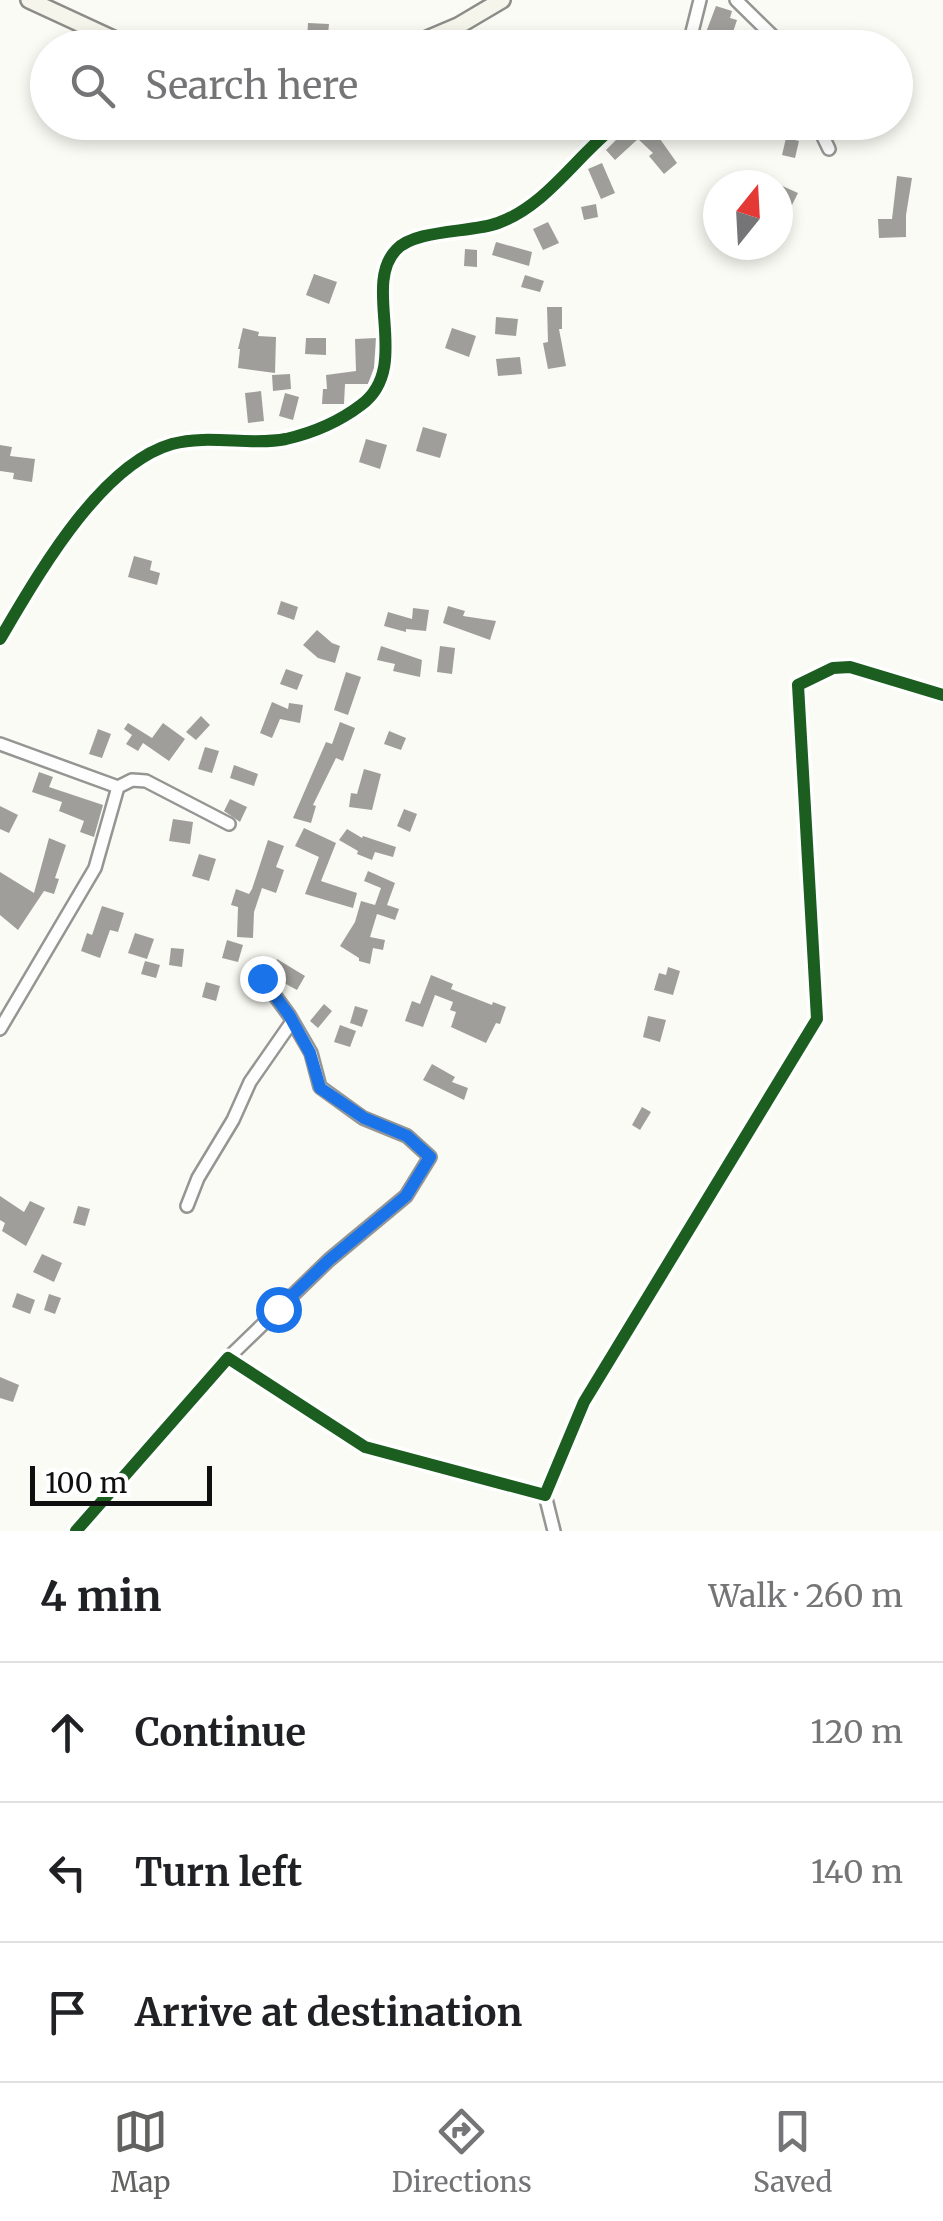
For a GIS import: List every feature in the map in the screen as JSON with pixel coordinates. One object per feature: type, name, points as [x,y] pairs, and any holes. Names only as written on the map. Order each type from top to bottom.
[{"type":"main road","points":[[29,0],[94,30]]},
{"type":"main road","points":[[449,30],[502,0]]},
{"type":"street","points":[[692,30],[700,0]]},
{"type":"street","points":[[736,0],[767,30]]},
{"type":"street","points":[[0,638],[60,540],[124,471],[149,454],[174,444],[206,440],[284,439],[340,420],[366,402],[379,386],[386,364],[386,269],[397,248],[424,237],[496,224],[518,214],[600,140]]},
{"type":"street","points":[[824,140],[829,150]]},
{"type":"street","points":[[554,1531],[545,1495],[584,1402],[817,1019],[798,684],[833,668],[850,667],[943,695]]},
{"type":"street","points":[[0,744],[118,787],[132,780],[146,781],[229,824]]},
{"type":"street","points":[[0,1029],[94,868],[118,787]]},
{"type":"street","points":[[76,1531],[228,1358],[329,1260],[406,1196],[430,1157],[407,1136],[364,1118],[320,1088],[310,1053],[262,978]]},
{"type":"street","points":[[187,1206],[250,1082],[291,1023]]},
{"type":"street","points":[[228,1358],[365,1446],[545,1495]]},
{"type":"building","points":[[716,6],[732,11],[730,18],[737,20],[734,30],[707,30]]},
{"type":"building","points":[[308,23],[329,24],[328,30],[308,30]]},
{"type":"building","points":[[616,140],[637,140],[615,160],[606,150]]},
{"type":"building","points":[[639,140],[661,140],[677,163],[664,174],[649,156],[653,153]]},
{"type":"building","points":[[786,140],[799,141],[795,158],[782,155]]},
{"type":"building","points":[[602,163],[615,193],[601,199],[588,169]]},
{"type":"building","points":[[897,176],[912,178],[906,237],[879,238],[878,219],[892,219]]},
{"type":"building","points":[[596,204],[598,217],[584,220],[581,207]]},
{"type":"building","points":[[548,222],[559,243],[543,250],[533,229]]},
{"type":"building","points":[[496,242],[532,252],[529,266],[492,255]]},
{"type":"building","points":[[465,249],[477,250],[477,267],[464,266]]},
{"type":"building","points":[[314,274],[337,282],[329,304],[306,295]]},
{"type":"building","points":[[525,275],[544,281],[540,292],[521,287]]},
{"type":"building","points":[[547,307],[562,307],[559,329],[566,366],[548,369],[543,343],[548,342]]},
{"type":"building","points":[[496,317],[518,319],[516,336],[495,334]]},
{"type":"building","points":[[243,328],[259,332],[258,336],[276,337],[275,373],[238,368]]},
{"type":"building","points":[[452,328],[476,336],[469,357],[445,348]]},
{"type":"building","points":[[306,338],[326,338],[326,355],[305,354]]},
{"type":"building","points":[[376,338],[374,368],[368,384],[345,384],[344,404],[322,404],[326,375],[356,371],[355,339]]},
{"type":"building","points":[[520,357],[522,374],[498,376],[496,359]]},
{"type":"building","points":[[290,374],[291,389],[273,391],[272,375]]},
{"type":"building","points":[[261,391],[264,421],[248,423],[245,393]]},
{"type":"building","points":[[285,393],[299,397],[293,420],[279,416]]},
{"type":"building","points":[[423,427],[447,434],[440,458],[416,451]]},
{"type":"building","points":[[366,439],[387,445],[380,469],[359,462]]},
{"type":"building","points":[[0,445],[12,447],[10,456],[35,459],[32,482],[13,479],[14,473],[0,471]]},
{"type":"building","points":[[134,556],[152,561],[150,570],[160,573],[157,585],[128,577]]},
{"type":"building","points":[[281,601],[298,607],[294,620],[277,614]]},
{"type":"building","points":[[448,606],[465,611],[463,616],[496,621],[490,640],[443,623]]},
{"type":"building","points":[[413,608],[429,610],[426,631],[406,632],[384,626],[388,612],[412,619]]},
{"type":"building","points":[[317,630],[340,646],[335,663],[318,658],[303,645]]},
{"type":"building","points":[[381,646],[422,660],[420,677],[393,671],[395,664],[377,660]]},
{"type":"building","points":[[440,646],[455,648],[452,674],[437,672]]},
{"type":"building","points":[[286,669],[303,675],[297,690],[280,684]]},
{"type":"building","points":[[346,672],[361,677],[348,715],[334,710]]},
{"type":"building","points":[[272,702],[288,709],[289,703],[303,705],[300,723],[280,719],[272,738],[260,733]]},
{"type":"building","points":[[201,716],[210,725],[196,740],[186,732]]},
{"type":"building","points":[[340,722],[355,728],[343,761],[336,758],[313,805],[316,806],[311,823],[293,818],[326,742],[332,744]]},
{"type":"building","points":[[128,723],[152,738],[163,723],[185,739],[169,761],[143,743],[138,751],[126,744],[132,735],[124,729]]},
{"type":"building","points":[[98,729],[111,734],[102,758],[89,754]]},
{"type":"building","points":[[389,731],[406,738],[401,750],[384,744]]},
{"type":"building","points":[[205,747],[219,751],[212,773],[198,769]]},
{"type":"building","points":[[234,765],[258,774],[254,786],[230,778]]},
{"type":"building","points":[[364,769],[381,774],[372,810],[349,807],[351,793],[357,794]]},
{"type":"building","points":[[39,772],[53,777],[49,787],[103,805],[94,837],[80,832],[84,821],[59,811],[62,802],[32,792]]},
{"type":"building","points":[[230,799],[247,807],[240,822],[224,811]]},
{"type":"building","points":[[0,806],[18,815],[9,833],[0,829]]},
{"type":"building","points":[[404,809],[417,814],[410,832],[397,826]]},
{"type":"building","points":[[173,819],[193,822],[190,844],[169,841]]},
{"type":"building","points":[[304,828],[336,843],[321,881],[357,893],[353,908],[305,894],[319,857],[295,846]]},
{"type":"building","points":[[347,829],[362,838],[396,847],[393,857],[375,852],[372,860],[357,854],[339,840]]},
{"type":"building","points":[[49,838],[66,845],[54,894],[44,891],[18,930],[0,915],[0,872],[34,893]]},
{"type":"building","points":[[268,840],[284,846],[276,867],[284,870],[276,893],[262,888],[254,912],[253,938],[237,937],[238,907],[231,905],[236,889],[249,894]]},
{"type":"building","points":[[199,854],[216,859],[209,881],[192,876]]},
{"type":"building","points":[[368,871],[395,883],[387,905],[399,909],[395,920],[377,914],[370,937],[385,940],[383,950],[373,948],[370,964],[359,961],[340,946],[355,922],[361,901],[375,905],[381,888],[364,881]]},
{"type":"building","points":[[102,906],[124,913],[118,932],[110,930],[100,958],[81,951],[87,933],[92,935]]},
{"type":"building","points":[[135,933],[154,939],[147,959],[128,953]]},
{"type":"building","points":[[227,940],[243,945],[238,962],[222,958]]},
{"type":"building","points":[[171,948],[184,949],[182,967],[169,965]]},
{"type":"building","points":[[277,959],[305,976],[297,990],[271,973]]},
{"type":"building","points":[[145,961],[160,965],[156,978],[141,974]]},
{"type":"building","points":[[668,967],[680,971],[673,995],[654,990],[659,973],[666,975]]},
{"type":"building","points":[[431,975],[453,984],[451,989],[506,1007],[500,1024],[496,1023],[486,1043],[451,1027],[456,1012],[450,1010],[453,1002],[435,995],[423,1027],[405,1021],[412,1001],[420,1004]]},
{"type":"building","points":[[206,982],[220,986],[216,1001],[202,997]]},
{"type":"building","points":[[324,1004],[332,1011],[318,1028],[310,1021]]},
{"type":"building","points":[[355,1006],[368,1010],[362,1027],[350,1023]]},
{"type":"building","points":[[648,1016],[666,1020],[660,1042],[643,1037]]},
{"type":"building","points":[[340,1025],[356,1031],[350,1047],[334,1042]]},
{"type":"building","points":[[432,1064],[455,1077],[452,1082],[468,1088],[464,1100],[423,1080]]},
{"type":"building","points":[[642,1107],[651,1112],[640,1130],[632,1125]]},
{"type":"building","points":[[0,1196],[24,1212],[30,1201],[45,1208],[26,1246],[2,1231],[5,1223],[0,1220]]},
{"type":"building","points":[[78,1206],[90,1209],[85,1226],[73,1223]]},
{"type":"building","points":[[42,1254],[62,1263],[54,1282],[33,1272]]},
{"type":"building","points":[[17,1293],[35,1300],[30,1314],[12,1307]]},
{"type":"building","points":[[49,1294],[61,1298],[55,1314],[44,1310]]},
{"type":"building","points":[[0,1377],[19,1385],[13,1402],[0,1398]]},
{"type":"cycle path","points":[[0,639],[72,526],[120,475],[145,456],[186,441],[286,439],[325,426],[361,405],[376,389],[383,370],[383,284],[396,250],[416,238],[487,226],[516,215],[548,191],[599,140]]},
{"type":"cycle path","points":[[76,1531],[228,1358],[365,1447],[545,1495],[584,1402],[817,1019],[798,685],[833,668],[850,667],[943,695]]},
{"type":"route","points":[[262,978],[310,1053],[320,1088],[364,1118],[407,1136],[430,1157],[406,1196],[278,1309]]}]
